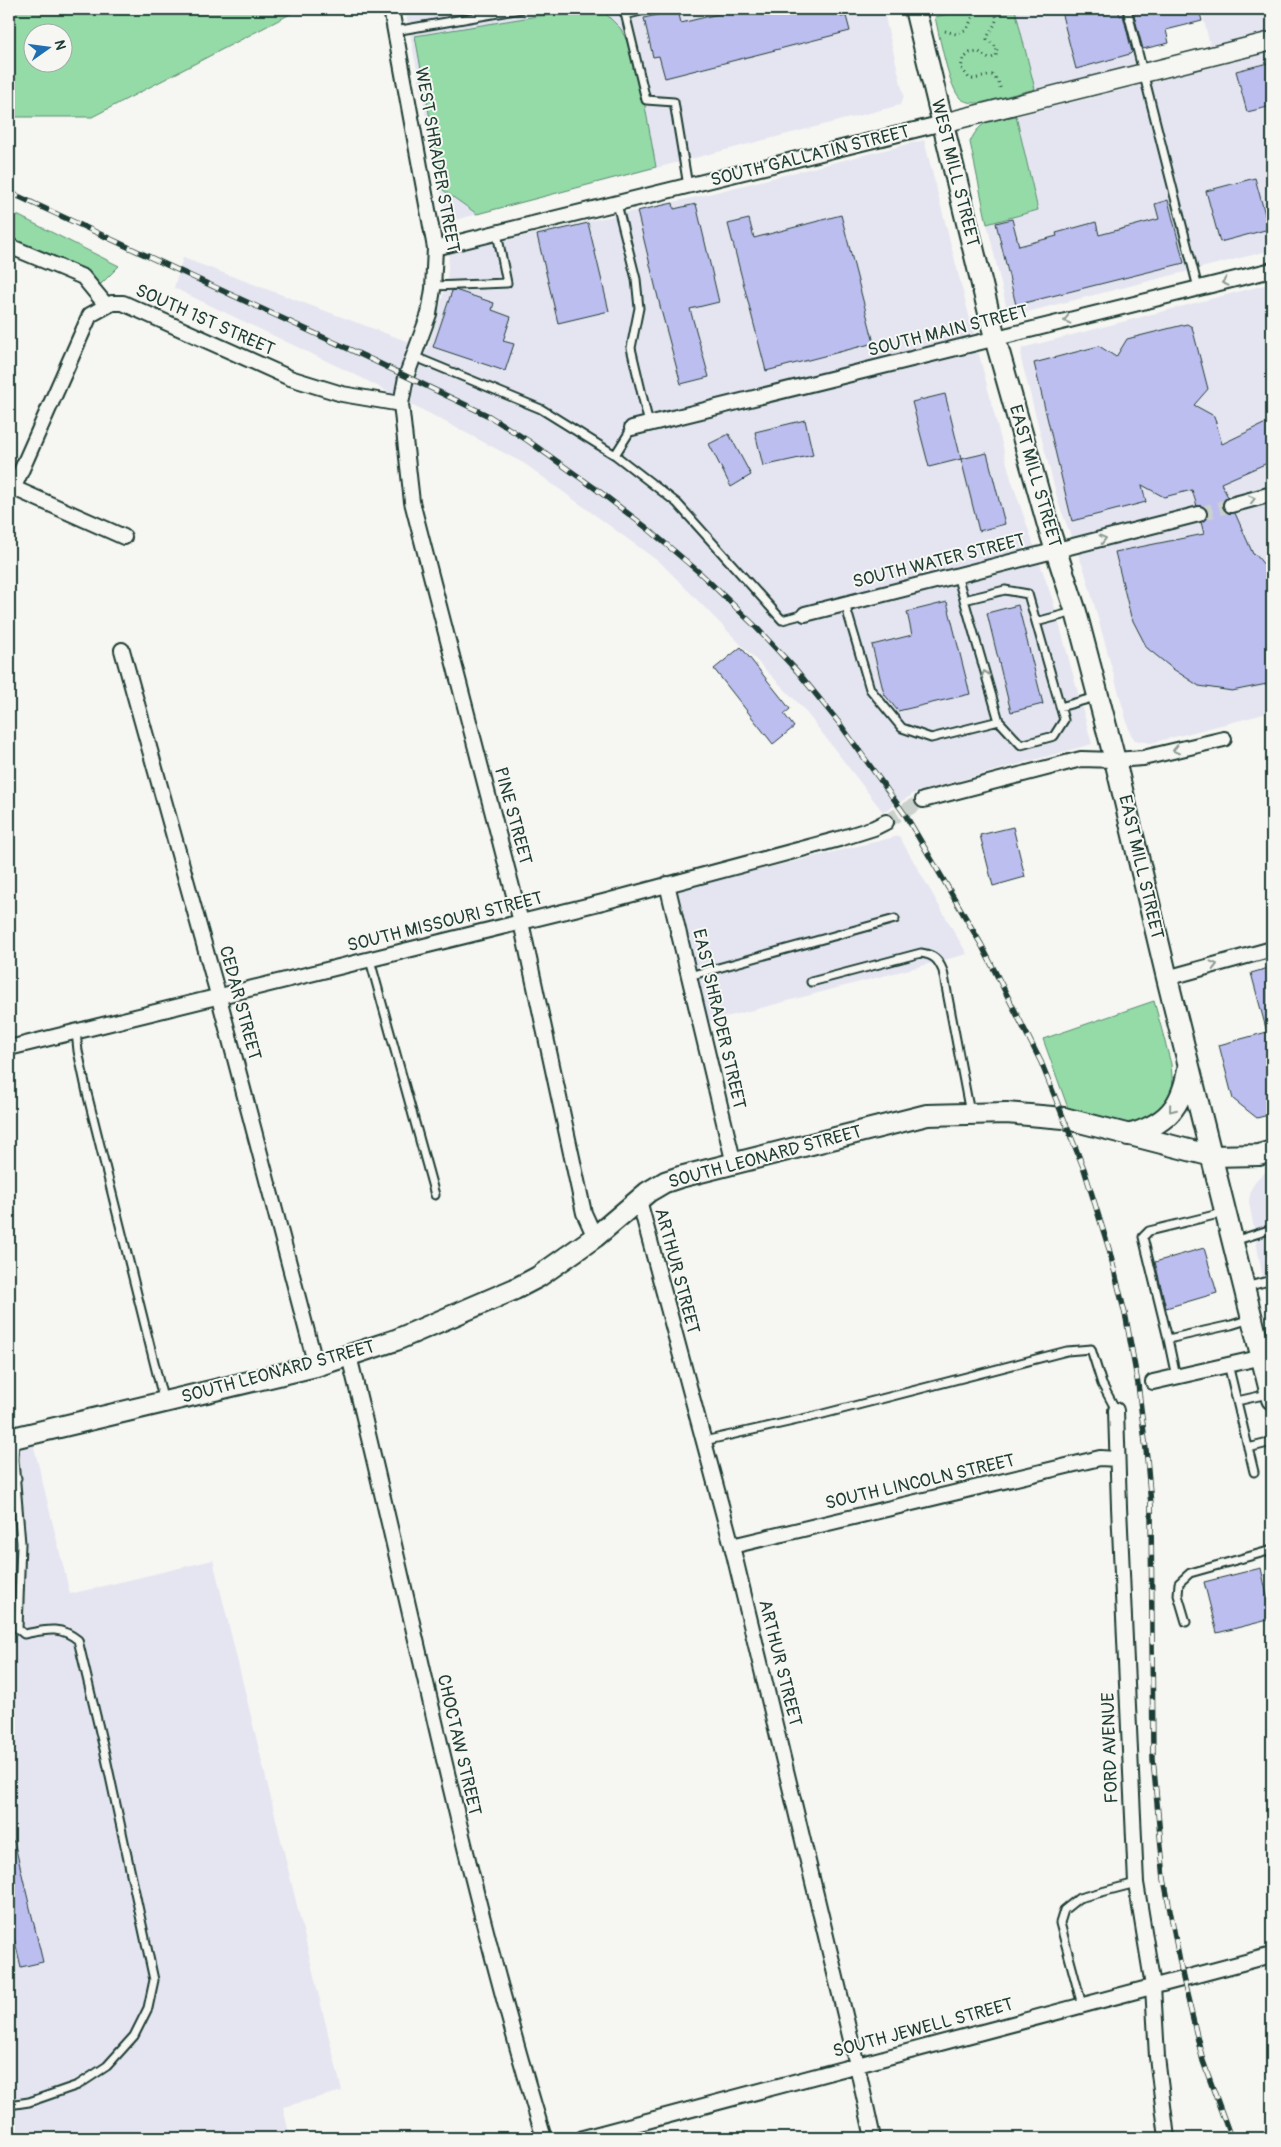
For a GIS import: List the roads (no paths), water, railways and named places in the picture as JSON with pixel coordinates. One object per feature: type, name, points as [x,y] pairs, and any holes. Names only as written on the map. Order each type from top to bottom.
[{"type":"main road","name":"WEST MILL STREET","points":[[915,9],[995,338]]},
{"type":"main road","name":"EAST MILL STREET","points":[[995,338],[1056,551],[1076,612],[1116,760],[1188,1064],[1253,1318],[1267,1357],[1272,1396]]},
{"type":"main road","points":[[1128,1135],[1152,1127],[1172,1111],[1185,1089],[1188,1064]]},
{"type":"main road","name":"SOUTH LEONARD STREET","points":[[12,1438],[316,1366],[349,1356],[432,1325],[538,1277],[595,1237],[638,1200],[665,1182],[927,1114],[1006,1113],[1064,1118],[1212,1156],[1259,1155],[1272,1152]]},
{"type":"street","name":"WEST SHRADER STREET","points":[[391,9],[436,248],[434,286],[429,314],[406,377],[401,404]]},
{"type":"street","name":"SOUTH GALLATIN STREET","points":[[436,248],[1272,42]]},
{"type":"street","name":"SOUTH 1ST STREET","points":[[9,246],[83,277],[106,305],[122,303],[290,378],[342,394],[401,404]]},
{"type":"street","name":"SOUTH MAIN STREET","points":[[632,428],[1272,270]]},
{"type":"street","points":[[106,305],[90,315],[11,486],[124,537]]},
{"type":"street","name":"PINE STREET","points":[[401,404],[412,502],[521,922],[584,1213],[595,1237]]},
{"type":"street","points":[[1231,505],[1272,494]]},
{"type":"street","name":"SOUTH WATER STREET","points":[[805,614],[1199,514]]},
{"type":"street","name":"CEDAR STREET","points":[[122,650],[219,998],[316,1366]]},
{"type":"street","points":[[923,800],[947,792],[1081,759],[1116,760],[1143,758],[1224,739]]},
{"type":"street","name":"SOUTH MISSOURI STREET","points":[[9,1048],[219,998],[521,922],[839,838],[874,828],[886,822]]},
{"type":"street","name":"EAST SHRADER STREET","points":[[667,884],[734,1164]]},
{"type":"street","points":[[1167,978],[1272,949]]},
{"type":"street","name":"ARTHUR STREET","points":[[638,1200],[732,1546],[857,2065],[872,2138]]},
{"type":"street","name":"CHOCTAW STREET","points":[[349,1356],[481,1916],[544,2138]]},
{"type":"street","points":[[1154,1382],[1228,1364],[1267,1357]]},
{"type":"street","name":"FORD AVENUE","points":[[1116,1410],[1136,1882],[1153,1986],[1157,2057],[1167,2138]]},
{"type":"street","name":"SOUTH LINCOLN STREET","points":[[732,1546],[1100,1458],[1117,1458]]},
{"type":"street","name":"SOUTH JEWELL STREET","points":[[583,2138],[1272,1955]]},
{"type":"lane","points":[[395,31],[521,9]]},
{"type":"lane","points":[[649,9],[625,12],[646,100],[674,102],[688,186]]},
{"type":"lane","points":[[1127,9],[1198,288]]},
{"type":"lane","points":[[617,204],[636,279],[639,308],[631,348],[649,424]]},
{"type":"lane","points":[[434,286],[507,283],[497,233]]},
{"type":"lane","points":[[413,356],[541,409],[615,455],[677,503],[782,620],[805,614]]},
{"type":"lane","points":[[615,455],[632,428]]},
{"type":"lane","points":[[957,575],[964,600],[999,721],[1020,745],[1054,736],[1064,720],[1028,594],[1004,590],[964,600]]},
{"type":"lane","points":[[845,604],[870,689],[902,728],[931,738],[999,721]]},
{"type":"lane","points":[[1036,622],[1076,612]]},
{"type":"lane","points":[[1060,707],[1098,697]]},
{"type":"lane","points":[[689,976],[895,919]]},
{"type":"lane","points":[[811,982],[920,954],[929,954],[939,960],[943,971],[970,1114]]},
{"type":"lane","points":[[370,960],[435,1195]]},
{"type":"lane","points":[[76,1032],[87,1093],[164,1402]]},
{"type":"lane","points":[[1176,1377],[1143,1237],[1149,1231],[1226,1212]]},
{"type":"lane","points":[[1233,1241],[1272,1229]]},
{"type":"lane","points":[[1245,1287],[1272,1280]]},
{"type":"lane","points":[[1168,1339],[1231,1325],[1253,1318]]},
{"type":"lane","points":[[704,1441],[815,1416],[1067,1351],[1091,1349],[1102,1384],[1116,1410]]},
{"type":"lane","points":[[1228,1364],[1254,1472]]},
{"type":"lane","points":[[1237,1402],[1272,1396]]},
{"type":"lane","points":[[9,2104],[29,2102],[78,2085],[106,2066],[134,2036],[148,2008],[154,1980],[78,1640],[68,1632],[50,1629],[24,1634],[18,1629],[21,1543],[17,1478],[12,1438]]},
{"type":"lane","points":[[1248,1448],[1272,1442]]},
{"type":"lane","points":[[9,1480],[17,1478]]},
{"type":"lane","points":[[1186,1622],[1178,1595],[1179,1583],[1190,1573],[1272,1550]]},
{"type":"lane","points":[[1082,2005],[1060,1923],[1064,1910],[1079,1898],[1136,1882]]},
{"type":"tunnel","points":[[1199,514],[1231,505]]},
{"type":"tunnel","points":[[886,822],[923,800]]},
{"type":"railway","points":[[9,192],[366,357],[489,416],[527,440],[647,528],[700,573],[753,624],[797,671],[840,724],[906,816],[981,944],[1041,1062],[1084,1169],[1109,1249],[1126,1318],[1138,1384],[1151,1505],[1153,1759],[1164,1879],[1183,1978],[1203,2061],[1231,2138]]}]
